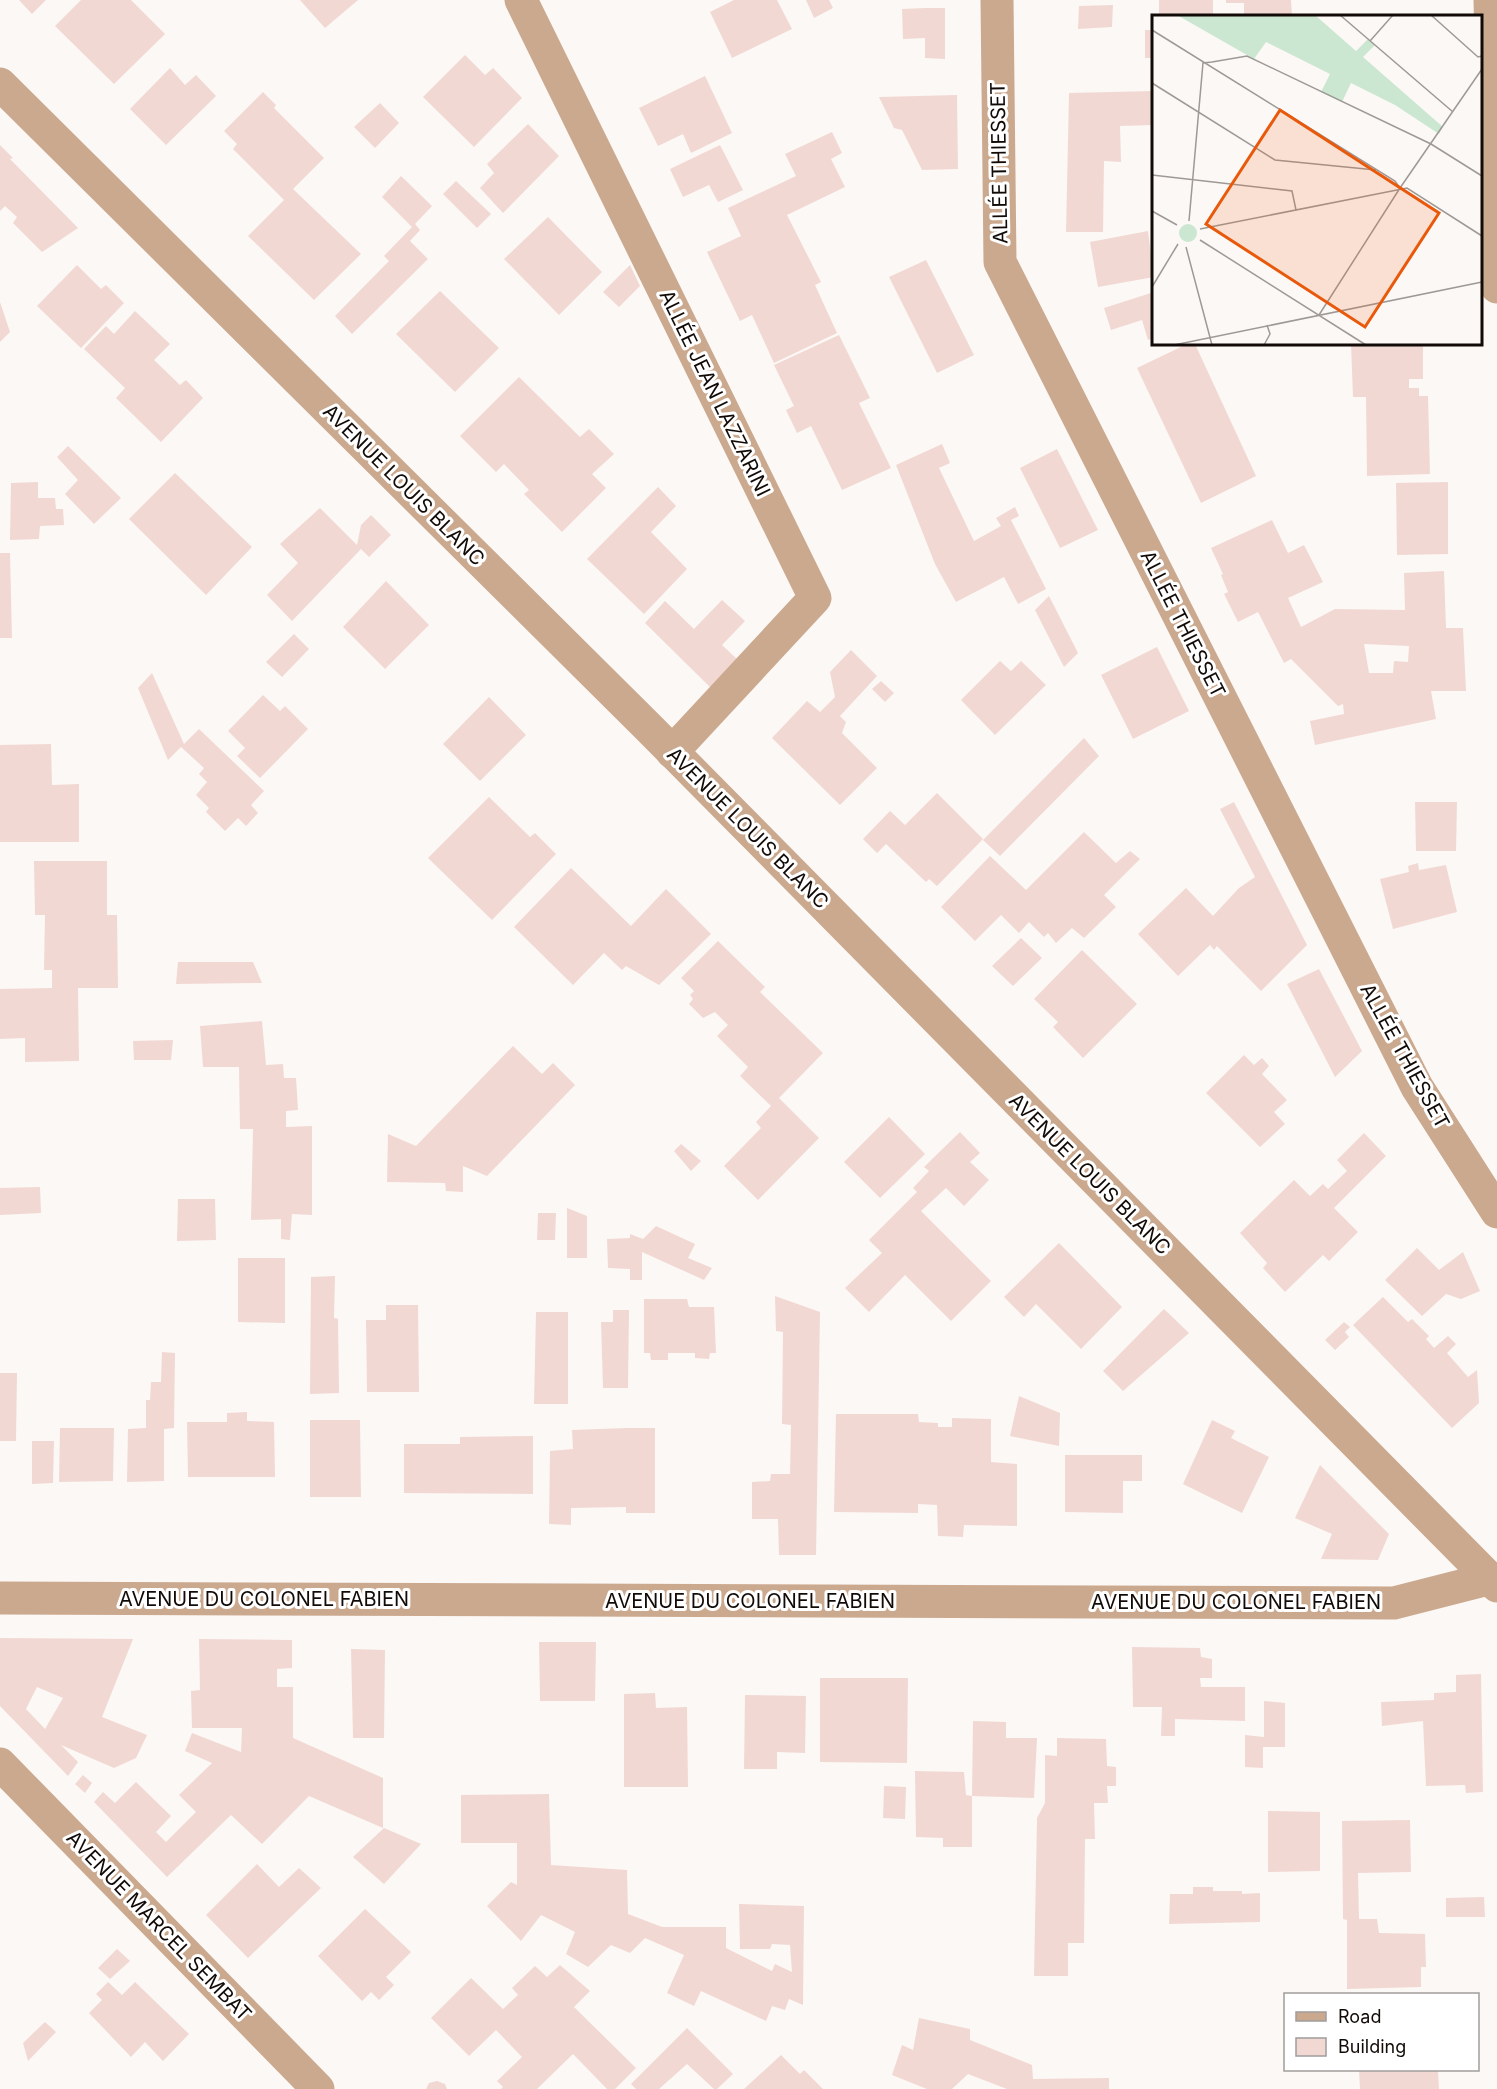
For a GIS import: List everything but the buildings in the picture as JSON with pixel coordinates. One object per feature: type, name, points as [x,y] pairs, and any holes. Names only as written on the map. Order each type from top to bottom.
[{"type":"street","name":"ALLÉE JEAN LAZZARINI","points":[[521,0],[816,598],[672,752]]},
{"type":"street","name":"ALLÉE THIESSET","points":[[997,0],[1000,262],[1417,1087],[1497,1212]]},
{"type":"street","points":[[1490,0],[1497,287]]},
{"type":"street","name":"AVENUE LOUIS BLANC","points":[[0,84],[672,752],[1496,1577]]},
{"type":"street","name":"AVENUE DU COLONEL FABIEN","points":[[0,1598],[1394,1603],[1496,1577]]},
{"type":"street","name":"AVENUE MARCEL SEMBAT","points":[[0,1764],[318,2089]]}]
